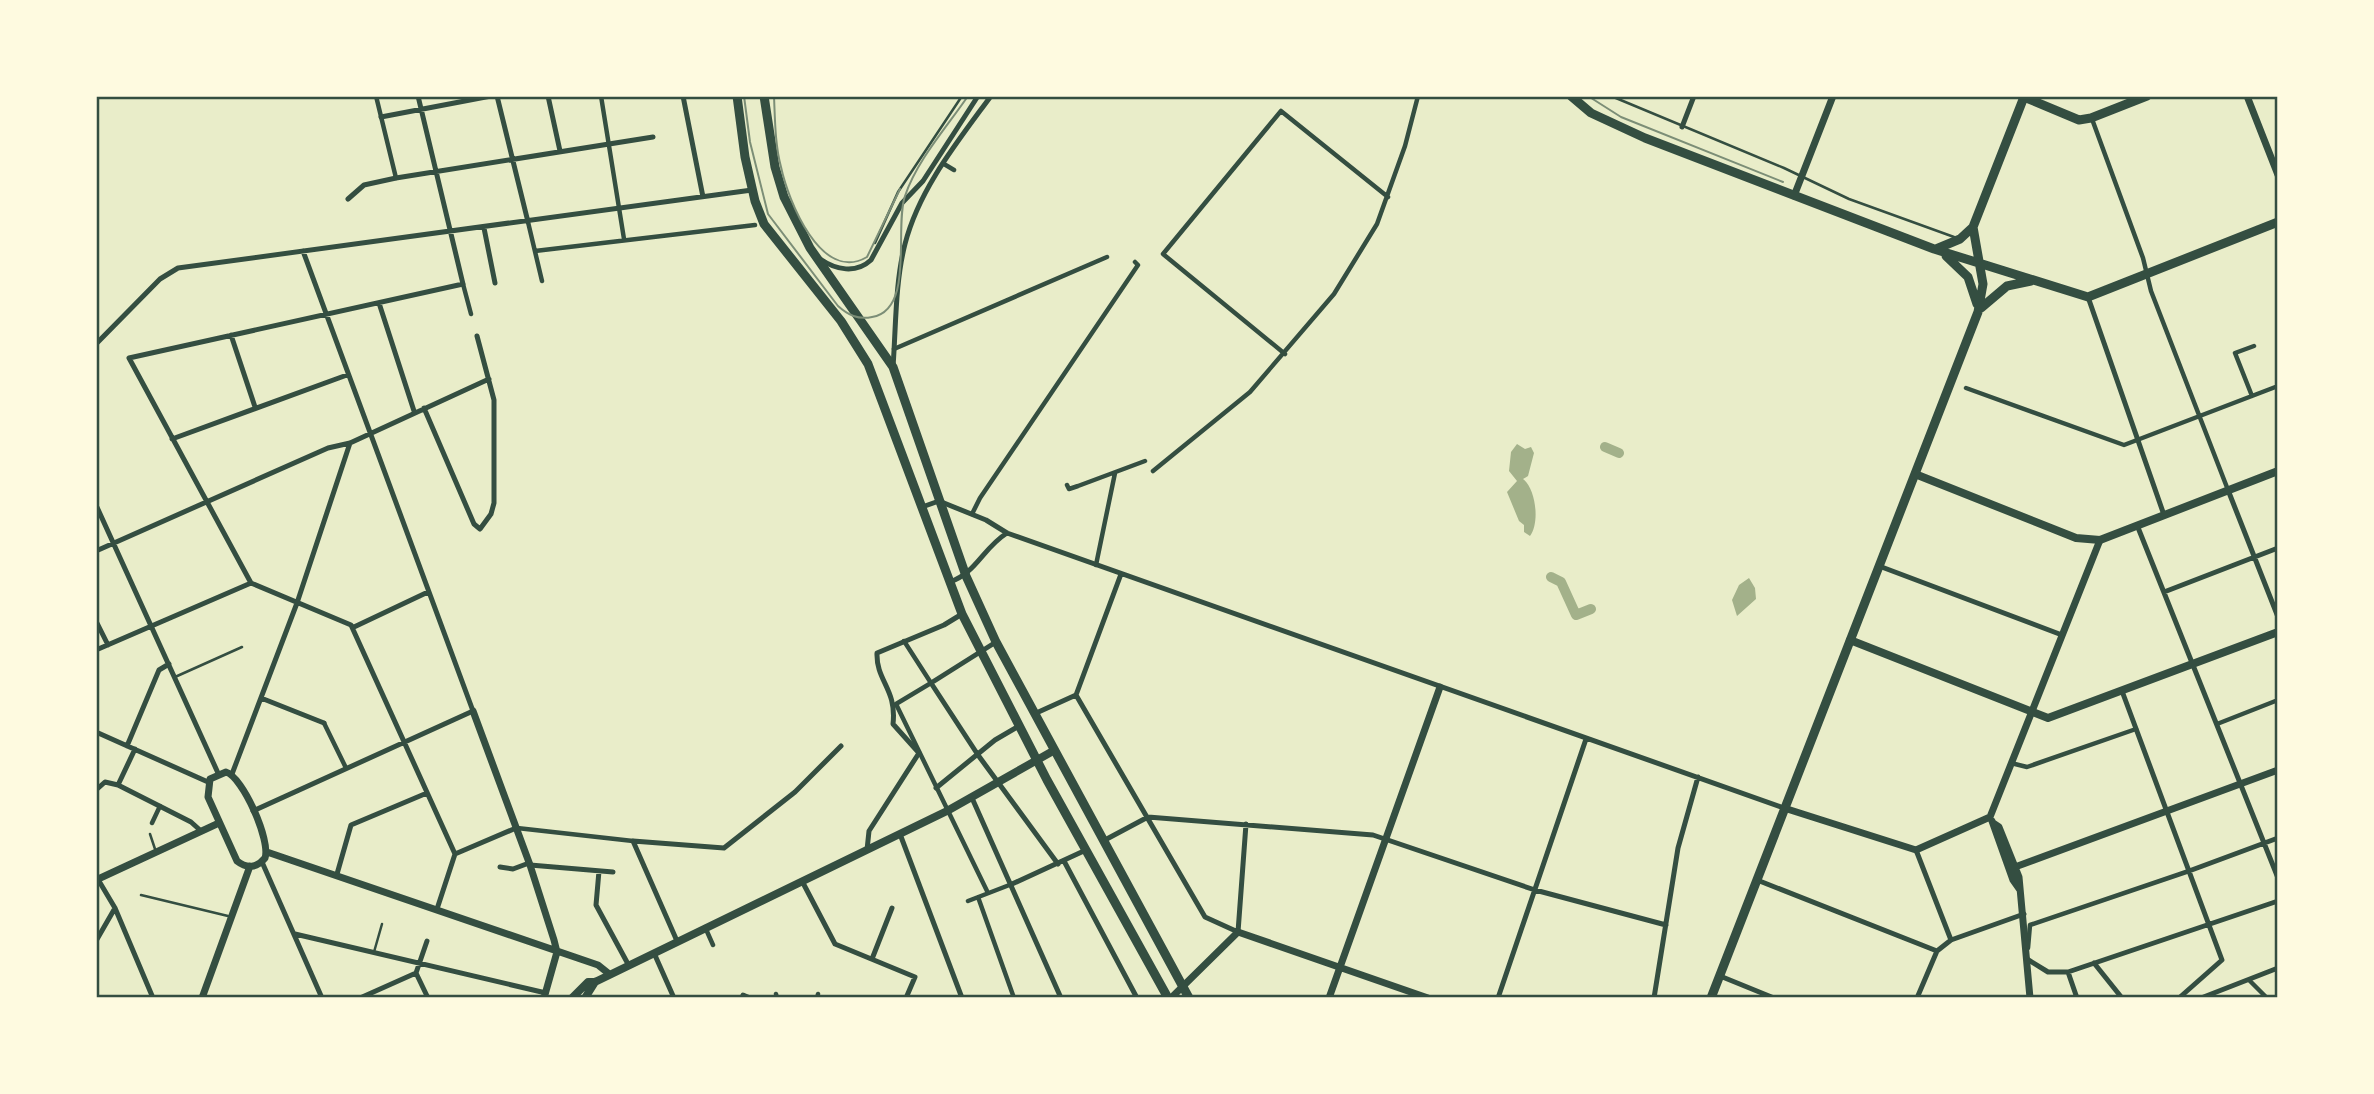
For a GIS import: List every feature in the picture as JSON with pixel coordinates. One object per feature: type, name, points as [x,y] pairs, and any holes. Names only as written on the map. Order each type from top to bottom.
[{"type":"main road","points":[[737,96],[752,190],[764,224],[841,321],[877,382],[948,583],[962,614],[1037,761],[1169,998]]},
{"type":"main road","points":[[764,96],[775,167],[781,187],[815,255],[852,304],[893,367],[966,576],[996,642],[1189,998]]},
{"type":"main road","points":[[1571,96],[1591,113],[1619,127],[1794,196],[1934,249],[2088,297],[2278,222]]},
{"type":"main road","points":[[1934,249],[1963,240],[1973,227],[2024,97],[2073,118],[2091,118],[2147,96]]},
{"type":"main road","points":[[1711,998],[1978,312],[1983,285],[1973,244],[1973,227]]},
{"type":"main road","points":[[1934,249],[1951,260],[1968,277],[1975,292],[1978,312]]},
{"type":"main road","points":[[1978,312],[1999,290],[2015,284],[2038,281]]},
{"type":"main road","points":[[1915,474],[2076,538],[2100,540],[2278,471]]},
{"type":"main road","points":[[1850,640],[2048,719],[2278,632]]},
{"type":"main road","points":[[572,998],[588,982],[595,982],[608,973],[947,811],[999,784],[1053,751]]},
{"type":"main road","points":[[585,998],[593,990],[595,982]]},
{"type":"street","points":[[376,96],[396,178]]},
{"type":"street","points":[[418,96],[471,314]]},
{"type":"street","points":[[381,117],[491,96]]},
{"type":"street","points":[[497,96],[542,281]]},
{"type":"street","points":[[548,96],[560,151]]},
{"type":"street","points":[[601,96],[624,239]]},
{"type":"street","points":[[683,96],[703,197]]},
{"type":"street","points":[[815,255],[844,269],[858,269],[871,260],[902,203],[923,181],[978,96]]},
{"type":"street","points":[[893,367],[904,245],[923,196],[991,96]]},
{"type":"street","points":[[1153,471],[1228,412],[1317,318],[1358,259],[1388,197],[1418,96]]},
{"type":"street","points":[[1682,127],[1694,96]]},
{"type":"street","points":[[1794,196],[1833,96]]},
{"type":"street","points":[[2247,96],[2278,175]]},
{"type":"street","points":[[1285,354],[1164,254],[1281,111],[1388,197]]},
{"type":"street","points":[[2091,118],[2143,258],[2145,275],[2278,617]]},
{"type":"street","points":[[348,199],[364,185],[396,178],[653,137]]},
{"type":"street","points":[[943,164],[954,170]]},
{"type":"street","points":[[96,344],[160,279],[178,268],[752,190]]},
{"type":"street","points":[[535,251],[755,225]]},
{"type":"street","points":[[484,228],[495,284]]},
{"type":"street","points":[[295,934],[545,996],[557,952],[530,864],[368,433],[303,251]]},
{"type":"street","points":[[894,349],[1107,257]]},
{"type":"street","points":[[972,514],[979,498],[1138,265],[1135,262]]},
{"type":"street","points":[[438,909],[456,854],[354,628],[251,583],[129,358],[463,284]]},
{"type":"street","points":[[2088,297],[2164,515]]},
{"type":"street","points":[[379,303],[414,411]]},
{"type":"street","points":[[231,335],[255,407]]},
{"type":"street","points":[[424,408],[474,524],[480,529],[491,514],[494,503],[494,400],[477,336]]},
{"type":"street","points":[[2252,396],[2235,353],[2254,346]]},
{"type":"street","points":[[172,439],[347,375]]},
{"type":"street","points":[[96,551],[328,448],[350,443],[414,411],[489,379]]},
{"type":"street","points":[[1966,388],[2108,442],[2123,445],[2278,386]]},
{"type":"street","points":[[232,774],[297,603],[350,443]]},
{"type":"street","points":[[1068,485],[1069,489],[1145,461]]},
{"type":"street","points":[[1096,565],[1115,473]]},
{"type":"street","points":[[922,507],[939,501],[972,514],[1007,533],[1121,574],[1784,808],[1916,850],[1991,820]]},
{"type":"street","points":[[96,505],[218,773]]},
{"type":"street","points":[[2137,525],[2278,878]]},
{"type":"street","points":[[948,583],[966,576],[993,542],[1007,533]]},
{"type":"street","points":[[2020,891],[2013,880],[1991,820],[2100,540]]},
{"type":"street","points":[[2164,592],[2278,548]]},
{"type":"street","points":[[1879,566],[2062,635]]},
{"type":"street","points":[[1034,714],[1076,695],[1121,574]]},
{"type":"street","points":[[96,650],[251,583]]},
{"type":"street","points":[[354,628],[428,592]]},
{"type":"street","points":[[962,614],[877,653],[877,663],[988,893]]},
{"type":"street","points":[[96,621],[108,645]]},
{"type":"street","points":[[904,641],[978,755],[1061,862],[1137,998]]},
{"type":"street","points":[[896,704],[996,642]]},
{"type":"street","points":[[127,746],[159,670],[169,664]]},
{"type":"street","points":[[1329,998],[1440,687]]},
{"type":"street","points":[[2122,691],[2222,960],[2179,998]]},
{"type":"street","points":[[1076,695],[1205,917],[1238,932],[1428,998]]},
{"type":"street","points":[[261,698],[324,723],[346,768]]},
{"type":"street","points":[[2217,724],[2278,700]]},
{"type":"street","points":[[896,704],[893,724],[919,753]]},
{"type":"street","points":[[253,811],[472,711]]},
{"type":"street","points":[[936,788],[995,740],[1019,726]]},
{"type":"street","points":[[2011,763],[2027,767],[2136,729]]},
{"type":"street","points":[[96,732],[208,782]]},
{"type":"street","points":[[1498,998],[1587,739]]},
{"type":"street","points":[[456,854],[516,828],[724,848],[795,792],[841,746]]},
{"type":"street","points":[[118,785],[135,749]]},
{"type":"street","points":[[867,850],[869,831],[919,753]]},
{"type":"street","points":[[2015,867],[2278,770]]},
{"type":"street","points":[[218,773],[232,774],[241,783],[266,841],[267,852],[262,862],[250,866],[237,860],[208,797],[208,782],[218,773]]},
{"type":"street","points":[[1654,998],[1678,848],[1698,777]]},
{"type":"street","points":[[96,790],[105,782],[118,785],[161,805],[201,831]]},
{"type":"street","points":[[337,874],[351,825],[427,793]]},
{"type":"street","points":[[972,798],[1061,998]]},
{"type":"street","points":[[152,823],[161,805]]},
{"type":"street","points":[[1103,841],[1148,817],[1373,835],[1535,890],[1666,925]]},
{"type":"street","points":[[1991,820],[1999,827],[2015,867],[2024,915],[2030,998]]},
{"type":"street","points":[[153,998],[115,908],[97,878],[219,823]]},
{"type":"street","points":[[1169,998],[1238,932],[1246,824]]},
{"type":"street","points":[[900,834],[962,998]]},
{"type":"street","points":[[2027,959],[2030,925],[2278,838]]},
{"type":"street","points":[[633,841],[677,941]]},
{"type":"street","points":[[968,901],[1086,850]]},
{"type":"street","points":[[1916,850],[1951,940]]},
{"type":"street","points":[[267,852],[598,965],[608,973]]},
{"type":"street","points":[[262,862],[322,998]]},
{"type":"street","points":[[500,867],[513,869],[530,864],[613,872]]},
{"type":"street","points":[[202,998],[250,866]]},
{"type":"street","points":[[599,871],[596,905],[628,964]]},
{"type":"street","points":[[1757,880],[1937,951]]},
{"type":"street","points":[[802,881],[835,944],[915,976],[906,998]]},
{"type":"street","points":[[978,897],[1014,998]]},
{"type":"street","points":[[2027,959],[2048,972],[2068,972],[2278,901]]},
{"type":"street","points":[[96,941],[115,908]]},
{"type":"street","points":[[872,959],[892,908]]},
{"type":"street","points":[[1917,998],[1937,951],[1951,940],[2024,915]]},
{"type":"street","points":[[705,927],[713,944]]},
{"type":"street","points":[[360,998],[416,973],[427,941]]},
{"type":"street","points":[[654,952],[674,998]]},
{"type":"street","points":[[2094,963],[2122,998]]},
{"type":"street","points":[[2201,998],[2278,968]]},
{"type":"street","points":[[2068,972],[2077,998]]},
{"type":"street","points":[[416,973],[428,998]]},
{"type":"street","points":[[1720,976],[1774,998]]},
{"type":"street","points":[[2248,979],[2267,998]]},
{"type":"street","points":[[742,996],[750,998]]},
{"type":"lane","points":[[875,243],[898,192],[962,96]]},
{"type":"lane","points":[[1611,96],[1897,219],[1963,240]]},
{"type":"lane","points":[[175,677],[242,647]]},
{"type":"lane","points":[[150,834],[156,852]]},
{"type":"lane","points":[[141,895],[232,916]]},
{"type":"lane","points":[[374,952],[382,924]]},
{"type":"shaded area","points":[[1517,444],[1525,449],[1531,447],[1534,453],[1528,476],[1523,479],[1531,490],[1535,506],[1535,523],[1530,536],[1524,532],[1524,525],[1519,521],[1507,492],[1517,481],[1509,471],[1511,452]]},
{"type":"shaded area","points":[[1749,578],[1755,588],[1756,599],[1737,616],[1732,600],[1739,585]]},
{"type":"waterway","points":[[1605,447],[1619,453]]},
{"type":"waterway","points":[[1551,577],[1561,582],[1576,615],[1591,609]]},
{"type":"tram line","points":[[744,96],[750,142],[768,214],[838,306],[849,314],[862,318],[885,311],[894,300],[900,266],[905,196],[925,157],[968,96]]},
{"type":"tram line","points":[[774,96],[778,150],[785,181],[799,217],[821,249],[835,259],[850,262],[867,257],[900,189]]},
{"type":"tram line","points":[[1588,96],[1621,117],[1783,182]]}]
